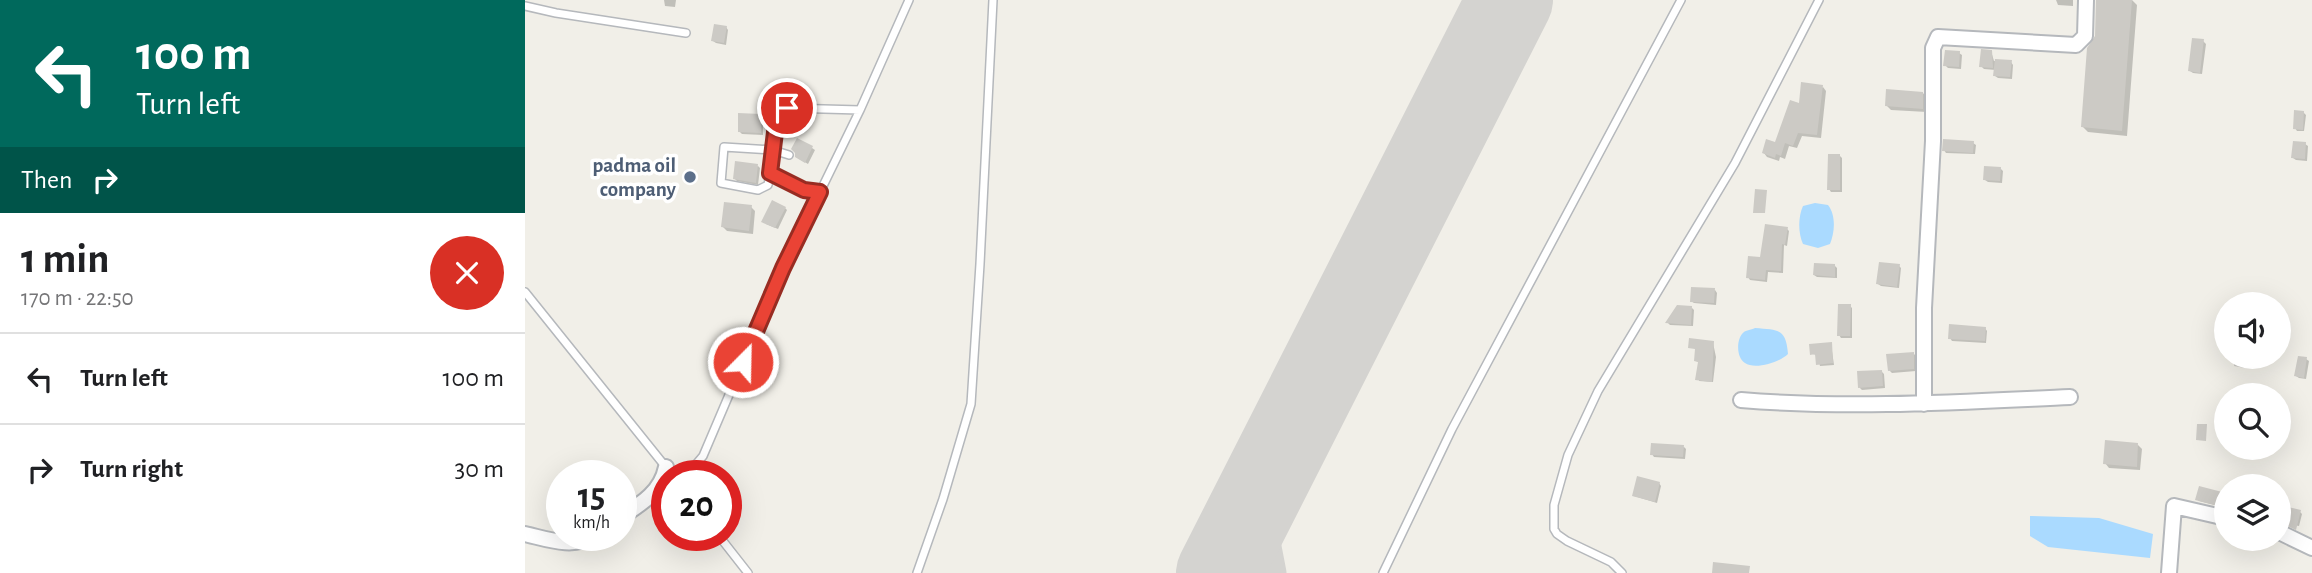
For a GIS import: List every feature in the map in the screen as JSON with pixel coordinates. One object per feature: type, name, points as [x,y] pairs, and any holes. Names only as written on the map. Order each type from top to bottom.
[{"type":"street","points":[[1924,404],[1923,308],[1933,141],[1933,48],[1938,37],[2076,45],[2085,36],[2086,0]]},
{"type":"street","points":[[1741,400],[1815,404],[1924,404],[2070,397]]},
{"type":"street","points":[[637,506],[651,494]]},
{"type":"street","points":[[2169,573],[2174,506],[2214,515]]},
{"type":"street","points":[[525,534],[546,539]]},
{"type":"street","points":[[2291,538],[2312,548]]},
{"type":"lane","points":[[700,460],[783,268],[860,110],[909,0]]},
{"type":"lane","points":[[917,573],[943,499],[971,404],[993,0]]},
{"type":"lane","points":[[1383,573],[1452,429],[1681,0]]},
{"type":"lane","points":[[1622,573],[1611,562],[1567,541],[1554,529],[1554,505],[1568,454],[1598,391],[1735,163],[1819,0]]},
{"type":"lane","points":[[525,6],[686,33]]},
{"type":"lane","points":[[789,155],[773,150],[724,147],[721,183],[758,190],[768,185],[773,150],[777,116],[787,108],[860,110]]},
{"type":"lane","points":[[770,173],[804,190],[820,192]]},
{"type":"lane","points":[[525,292],[660,460]]},
{"type":"lane","points":[[731,551],[748,573]]},
{"type":"water","points":[[1815,203],[1828,205],[1834,224],[1830,244],[1818,248],[1803,244],[1799,230],[1803,206]]},
{"type":"water","points":[[1755,328],[1770,329],[1783,335],[1788,354],[1767,364],[1755,366],[1745,363],[1739,353],[1738,343],[1744,332]]},
{"type":"water","points":[[2030,516],[2099,518],[2153,534],[2150,558],[2048,547],[2030,536]]},
{"type":"building","points":[[2096,0],[2132,0],[2122,131],[2081,127],[2087,48],[2095,36]]},
{"type":"building","points":[[714,24],[727,26],[724,43],[711,41]]},
{"type":"building","points":[[2192,38],[2204,39],[2200,73],[2188,71]]},
{"type":"building","points":[[1981,49],[1992,50],[1993,68],[1979,67]]},
{"type":"building","points":[[1945,50],[1960,51],[1959,67],[1943,66]]},
{"type":"building","points":[[1995,59],[2012,60],[2010,77],[1993,76]]},
{"type":"building","points":[[1801,82],[1823,85],[1817,135],[1798,133],[1793,146],[1785,143],[1781,156],[1776,154],[1775,158],[1762,153],[1766,139],[1775,142],[1790,100],[1799,103]]},
{"type":"building","points":[[1886,89],[1923,92],[1923,109],[1885,106]]},
{"type":"building","points":[[2294,110],[2304,111],[2303,130],[2293,129]]},
{"type":"building","points":[[738,113],[761,114],[761,133],[738,132]]},
{"type":"building","points":[[797,138],[813,146],[805,163],[795,157],[791,149]]},
{"type":"building","points":[[1943,139],[1974,141],[1973,153],[1942,151]]},
{"type":"building","points":[[2293,141],[2306,142],[2305,159],[2291,158]]},
{"type":"building","points":[[1828,154],[1840,154],[1840,190],[1827,190]]},
{"type":"building","points":[[735,161],[758,164],[756,183],[733,179]]},
{"type":"building","points":[[1984,166],[2001,167],[2000,181],[1983,180]]},
{"type":"building","points":[[1755,189],[1767,190],[1765,213],[1753,213]]},
{"type":"building","points":[[772,200],[786,207],[775,228],[761,222]]},
{"type":"building","points":[[724,202],[752,205],[749,231],[721,227]]},
{"type":"building","points":[[1765,224],[1788,227],[1785,245],[1782,244],[1781,271],[1766,270],[1765,280],[1746,278],[1748,256],[1760,257]]},
{"type":"building","points":[[1879,262],[1900,264],[1897,287],[1876,284]]},
{"type":"building","points":[[1814,263],[1835,264],[1835,277],[1813,275]]},
{"type":"building","points":[[1691,287],[1715,288],[1714,303],[1690,302]]},
{"type":"building","points":[[1838,304],[1851,304],[1850,336],[1837,336]]},
{"type":"building","points":[[1677,305],[1692,306],[1691,325],[1665,323]]},
{"type":"building","points":[[1949,324],[1986,327],[1985,341],[1948,339]]},
{"type":"building","points":[[1689,338],[1714,341],[1712,382],[1695,380],[1698,362],[1694,361],[1695,349],[1688,348]]},
{"type":"building","points":[[1832,342],[1833,363],[1816,365],[1815,354],[1810,355],[1809,344]]},
{"type":"building","points":[[1914,352],[1914,369],[1888,371],[1886,354]]},
{"type":"building","points":[[2298,356],[2307,357],[2304,378],[2294,376]]},
{"type":"building","points":[[1882,370],[1883,386],[1858,388],[1857,371]]},
{"type":"building","points":[[2197,424],[2207,424],[2206,441],[2196,440]]},
{"type":"building","points":[[2105,440],[2138,443],[2137,467],[2103,464]]},
{"type":"building","points":[[1651,443],[1684,445],[1683,457],[1650,455]]},
{"type":"building","points":[[1637,476],[1660,482],[1655,502],[1632,496]]},
{"type":"building","points":[[2199,486],[2214,490],[2214,505],[2195,500]]},
{"type":"building","points":[[2291,508],[2301,510],[2296,530],[2291,528]]},
{"type":"building","points":[[1713,562],[1750,566],[1749,573],[1712,573]]},
{"type":"taxiway","points":[[1259,494],[1258,516],[1269,573]]},
{"type":"runway","points":[[1219,573],[1510,0]]},
{"type":"place","name":"padma oil company","points":[[690,177]]},
{"type":"route","points":[[743,362],[783,268],[820,192],[804,190],[770,173],[777,116],[787,108]]}]
